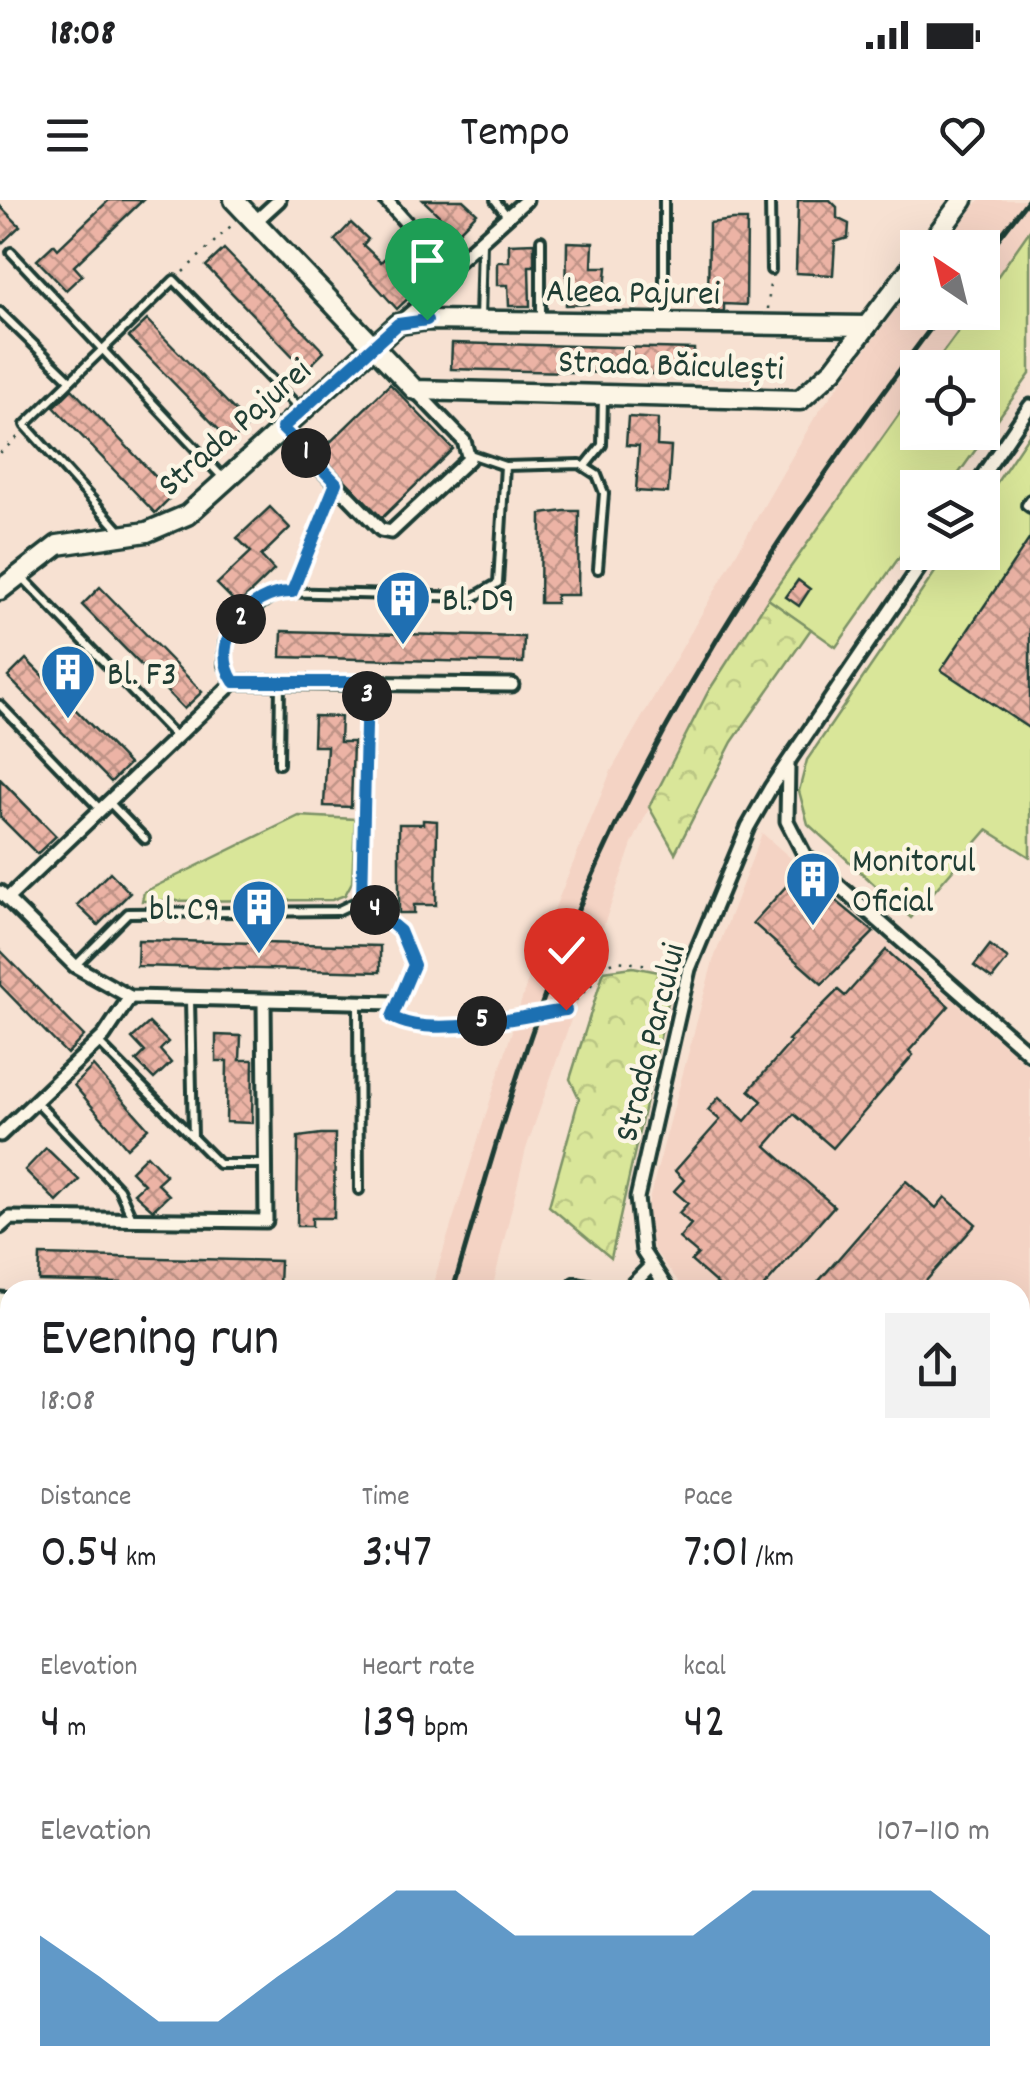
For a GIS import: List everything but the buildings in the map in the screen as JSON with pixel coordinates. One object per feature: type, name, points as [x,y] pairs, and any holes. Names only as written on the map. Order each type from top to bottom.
[{"type":"street","points":[[279,200],[245,211],[464,442],[468,462],[390,532],[381,530],[282,428]]},
{"type":"street","points":[[386,200],[448,270]]},
{"type":"street","name":"Strada Pajurei","points":[[0,590],[58,545],[125,535],[174,522],[435,292],[448,270],[526,200]]},
{"type":"street","points":[[940,230],[963,200]]},
{"type":"street","name":"Strada Băiculești","points":[[415,390],[800,400],[818,388],[900,283]]},
{"type":"street","name":"Aleea Pajurei","points":[[398,324],[480,321],[867,326]]},
{"type":"street","points":[[987,470],[1029,411]]},
{"type":"street","name":"Strada Parcului","points":[[660,1280],[650,1267],[638,1235],[637,1198],[689,969],[748,827],[789,759],[918,570]]},
{"type":"street","points":[[396,1003],[130,996],[75,966],[4,895],[105,806],[234,682],[512,685]]},
{"type":"street","points":[[789,759],[787,821],[805,856],[1030,1054]]},
{"type":"street","points":[[0,1135],[98,1042],[130,996]]},
{"type":"street","points":[[0,1228],[10,1218],[266,1221],[264,1001]]},
{"type":"street","points":[[637,1280],[650,1267]]},
{"type":"lane","points":[[495,200],[508,217]]},
{"type":"lane","points":[[663,322],[664,200]]},
{"type":"lane","points":[[770,200],[771,270]]},
{"type":"lane","points":[[541,240],[542,322]]},
{"type":"lane","points":[[480,321],[482,241]]},
{"type":"lane","points":[[12,252],[226,480]]},
{"type":"lane","points":[[125,535],[25,429],[26,420],[174,280],[301,410]]},
{"type":"lane","points":[[0,312],[69,379]]},
{"type":"lane","points":[[586,466],[602,444],[603,393]]},
{"type":"lane","points":[[468,453],[505,466],[586,466],[597,475],[604,492],[598,569]]},
{"type":"lane","points":[[234,682],[223,665],[224,644],[234,624],[265,598],[292,592],[474,597],[488,592],[498,583],[505,466]]},
{"type":"lane","points":[[1030,499],[1026,505],[1030,508]]},
{"type":"lane","points":[[18,574],[176,738]]},
{"type":"lane","points":[[279,764],[280,680]]},
{"type":"lane","points":[[75,966],[128,914],[337,912],[362,899],[367,682]]},
{"type":"lane","points":[[0,706],[144,839]]},
{"type":"lane","points":[[190,998],[193,1138]]},
{"type":"lane","points":[[358,1003],[359,1190]]},
{"type":"lane","points":[[98,1042],[219,1164],[266,1164]]},
{"type":"lane","points":[[35,1102],[119,1189],[132,1220]]},
{"type":"lane","points":[[0,1299],[0,1339]]},
{"type":"path","points":[[174,280],[245,211]]},
{"type":"path","points":[[767,324],[771,270]]},
{"type":"path","points":[[0,452],[25,429]]},
{"type":"path","points":[[292,592],[336,483]]},
{"type":"path","points":[[362,899],[400,931],[408,944],[414,965],[392,1017],[407,1026],[440,1027],[566,1010],[602,967],[616,961],[689,969]]},
{"type":"shaded area","points":[[979,200],[1030,200],[1030,230],[1000,273],[1000,230],[956,230]]},
{"type":"shaded area","points":[[900,304],[900,330],[959,330],[945,350],[900,350],[900,413],[768,599],[678,748],[632,844],[526,1149],[494,1280],[434,1280],[537,951],[611,771],[815,417]]},
{"type":"shaded area","points":[[762,833],[1030,1067],[1030,1280],[677,1280],[654,1250],[645,1215],[713,961]]},
{"type":"green space","points":[[1030,230],[1030,374],[1000,416],[1000,350],[945,350],[959,330],[1000,330],[1000,273]]},
{"type":"green space","points":[[900,413],[900,450],[976,450],[961,470],[900,470],[900,556],[836,647],[768,599]]},
{"type":"green space","points":[[1030,433],[1030,857],[987,830],[911,918],[808,824],[799,791],[807,760],[936,570],[1000,570],[1000,478]]},
{"type":"green space","points":[[768,599],[811,629],[732,742],[675,853],[649,807],[708,692]]},
{"type":"green space","points":[[299,816],[355,819],[352,882],[345,895],[332,900],[142,901],[144,892]]},
{"type":"green space","points":[[633,967],[674,975],[611,1258],[549,1206],[579,1098],[570,1079],[604,971]]},
{"type":"railway","points":[[1000,237],[1028,200]]},
{"type":"railway","points":[[456,1280],[547,990],[621,815],[660,739],[746,592],[930,330]]},
{"type":"place","name":"Bl. D9","points":[[403,647]]},
{"type":"place","name":"Bl. F3","points":[[68,721]]},
{"type":"place","name":"Monitorul Oficial","points":[[813,928]]},
{"type":"place","name":"bl. C9","points":[[259,956]]},
{"type":"route","points":[[427,320],[398,324],[282,428],[336,483],[292,592],[278,592],[265,598],[234,624],[224,644],[223,665],[234,682],[367,682],[362,899],[400,931],[414,965],[392,1017],[407,1026],[440,1027],[566,1010]]}]
